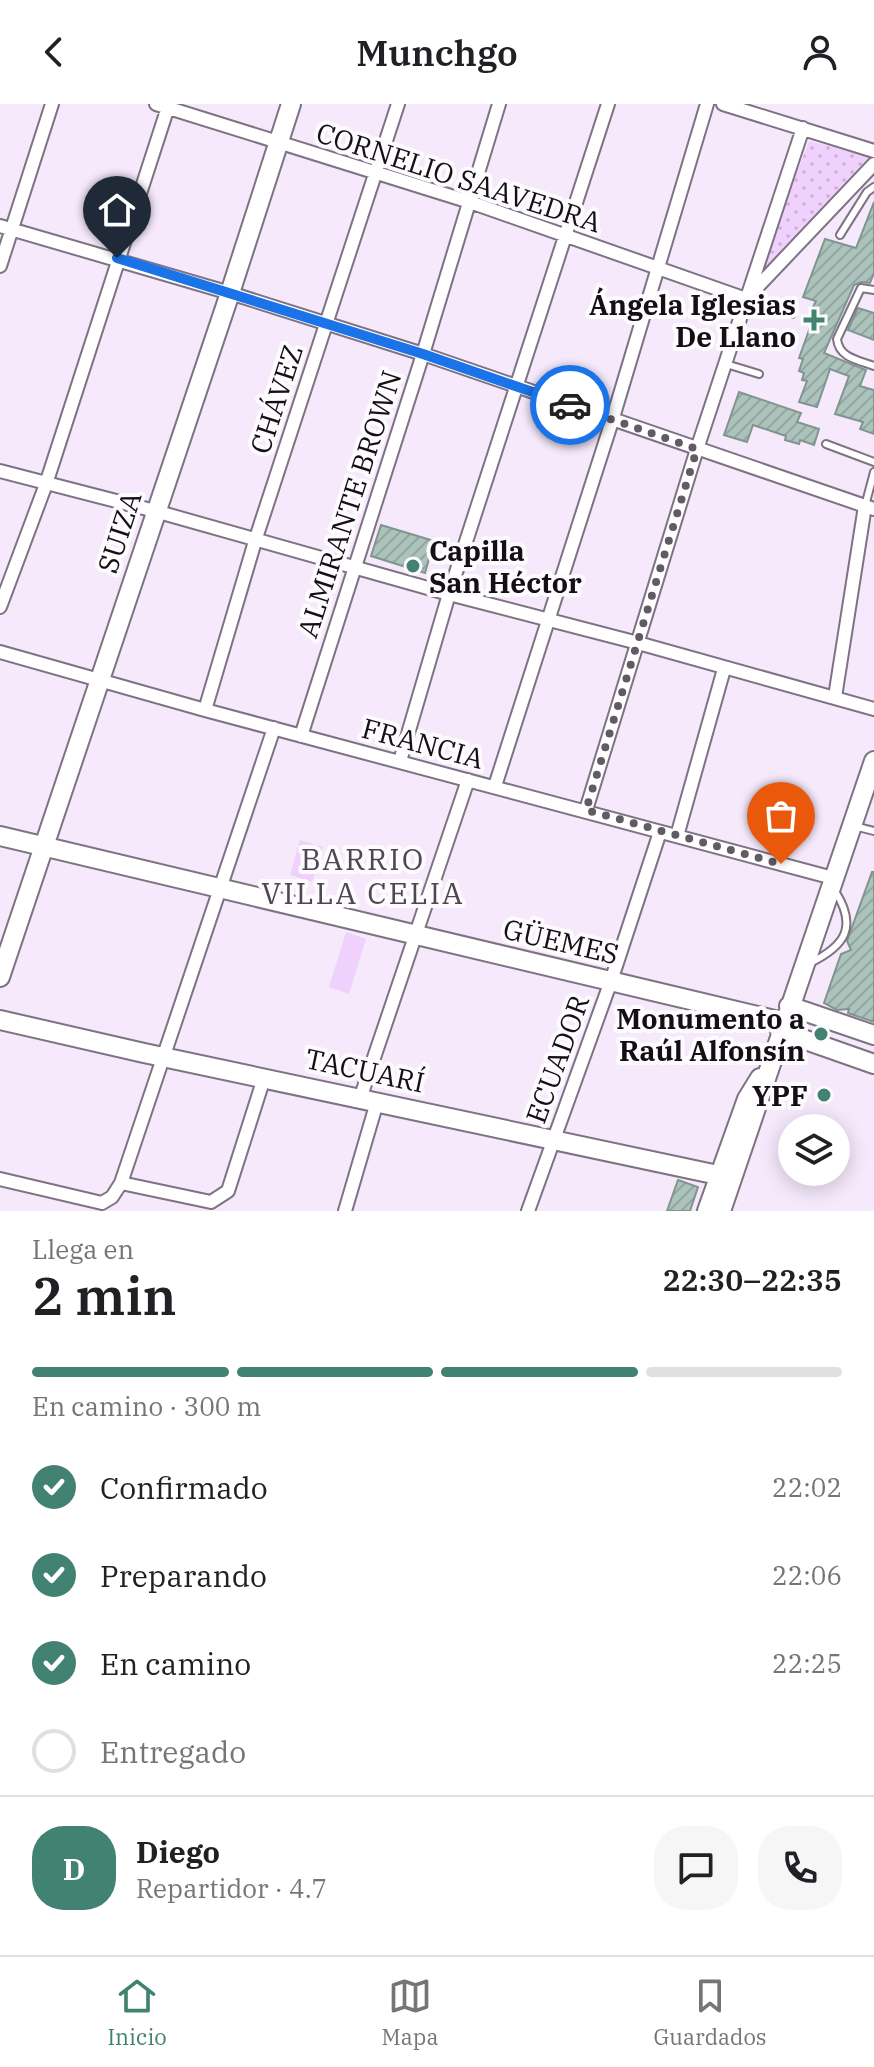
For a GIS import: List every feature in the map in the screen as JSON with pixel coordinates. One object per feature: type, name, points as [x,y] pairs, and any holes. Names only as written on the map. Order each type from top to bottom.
[{"type":"street","points":[[0,266],[6,228],[52,104]]},
{"type":"street","name":"SUIZA","points":[[0,977],[291,104]]},
{"type":"street","name":"CHÁVEZ","points":[[205,710],[256,538],[398,104]]},
{"type":"street","name":"ALMIRANTE BROWN","points":[[301,736],[499,104]]},
{"type":"street","points":[[400,761],[449,594],[608,104]]},
{"type":"street","points":[[495,786],[612,421],[707,104]]},
{"type":"street","points":[[723,104],[874,151]]},
{"type":"street","points":[[0,607],[46,484],[164,105]]},
{"type":"street","name":"CORNELIO SAAVEDRA","points":[[164,105],[279,144],[470,202],[746,299]]},
{"type":"street","points":[[586,810],[697,449],[803,128]]},
{"type":"street","points":[[746,299],[874,164]]},
{"type":"street","points":[[6,228],[117,258],[423,354],[870,507],[835,697]]},
{"type":"street","points":[[0,471],[256,538],[449,594],[874,709]]},
{"type":"street","name":"FRANCIA","points":[[0,652],[301,736],[586,810],[832,881]]},
{"type":"street","points":[[677,836],[724,669]]},
{"type":"street","points":[[0,1179],[102,1203],[112,1197],[121,1183],[274,728]]},
{"type":"street","points":[[721,1211],[725,1176],[747,1099],[770,1062],[874,761]]},
{"type":"street","points":[[345,1211],[368,1100],[415,936],[468,780]]},
{"type":"street","name":"ECUADOR","points":[[528,1211],[611,981],[660,832]]},
{"type":"street","name":"GÜEMES","points":[[0,836],[415,936],[784,1020]]},
{"type":"street","name":"TACUARÍ","points":[[0,1020],[725,1176]]},
{"type":"street","points":[[784,1020],[866,1047]]},
{"type":"street","points":[[784,1020],[866,1047]]},
{"type":"street","points":[[121,1183],[211,1202],[222,1198],[228,1191],[264,1078]]},
{"type":"street","points":[[707,1211],[725,1176]]},
{"type":"lane","points":[[840,235],[867,192],[874,187]]},
{"type":"lane","points":[[874,290],[861,288],[837,339],[838,348],[845,355],[874,366]]},
{"type":"lane","points":[[746,299],[792,314]]},
{"type":"lane","points":[[726,364],[759,374]]},
{"type":"lane","points":[[826,444],[874,462]]},
{"type":"lane","points":[[870,507],[874,472]]},
{"type":"lane","points":[[852,826],[874,831]]},
{"type":"lane","points":[[803,966],[832,952],[843,935],[847,913],[832,881]]},
{"type":"shaded area","points":[[809,141],[871,157],[758,275]]},
{"type":"shaded area","points":[[300,840],[323,847],[312,882],[290,875]]},
{"type":"shaded area","points":[[346,932],[366,939],[349,994],[329,987]]},
{"type":"building","points":[[874,202],[874,273],[870,283],[854,285],[824,353],[866,370],[860,386],[874,390],[874,434],[860,429],[863,422],[835,414],[849,376],[830,369],[817,407],[799,402],[807,381],[802,380],[804,373],[799,371],[803,359],[799,358],[817,308],[813,307],[816,301],[803,297],[825,239],[856,248]]},
{"type":"building","points":[[858,308],[874,313],[874,340],[848,330]]},
{"type":"building","points":[[739,392],[801,413],[797,422],[819,429],[814,445],[800,440],[799,444],[785,440],[786,436],[753,425],[747,442],[724,435]]},
{"type":"building","name":"Capilla San Héctor","points":[[381,525],[434,541],[425,573],[371,556]]},
{"type":"building","points":[[872,872],[874,1022],[848,1013],[849,1009],[837,1010],[824,1003],[841,954],[851,950],[847,941]]},
{"type":"building","points":[[678,1180],[698,1187],[690,1211],[667,1211]]},
{"type":"way so far","points":[[570,405],[697,449],[586,810],[781,864]]},
{"type":"place","name":"Ángela Iglesias De Llano","points":[[814,320]]},
{"type":"place","name":"Capilla San Héctor","points":[[413,566]]},
{"type":"place","name":"Monumento a Raúl Alfonsín","points":[[821,1034]]},
{"type":"place","name":"YPF","points":[[824,1095]]},
{"type":"district","name":"BARRIO VILLA CELIA","points":[[363,875]]},
{"type":"route","points":[[117,258],[423,354],[570,405]]}]
